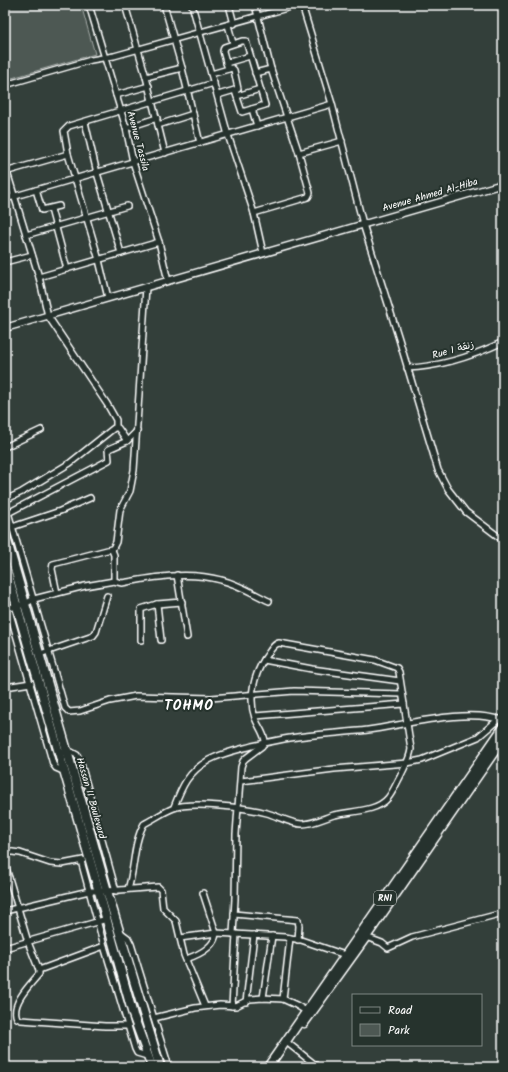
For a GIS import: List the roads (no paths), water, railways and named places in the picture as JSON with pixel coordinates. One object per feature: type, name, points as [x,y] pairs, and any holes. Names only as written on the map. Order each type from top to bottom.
[{"type":"main road","name":"Hassan II Boulevard","points":[[5,534],[66,749],[103,892],[107,920],[133,1015],[152,1067]]},
{"type":"main road","name":"Hassan II Boulevard","points":[[5,565],[10,608],[65,773],[89,858],[119,931],[160,1067]]},
{"type":"main road","name":"RN1","points":[[268,1067],[503,728]]},
{"type":"main road","name":"RN1","points":[[273,1067],[366,937],[503,738]]},
{"type":"street","name":"Avenue Tassila","points":[[91,5],[126,128],[133,162],[159,242],[168,281]]},
{"type":"street","points":[[124,5],[146,77],[165,153]]},
{"type":"street","points":[[164,5],[182,68],[200,143]]},
{"type":"street","points":[[192,5],[228,135],[254,213],[263,254]]},
{"type":"street","points":[[229,5],[233,43]]},
{"type":"street","points":[[254,213],[310,195],[299,153],[286,118],[271,69],[255,5]]},
{"type":"street","points":[[5,85],[91,60],[138,50],[298,5]]},
{"type":"street","points":[[302,5],[332,104],[363,224],[438,470],[448,489],[466,512],[503,540]]},
{"type":"street","points":[[211,74],[232,68],[234,70],[239,88],[236,93],[241,111],[265,105],[246,41],[242,40],[223,48],[228,69]]},
{"type":"street","points":[[226,62],[250,56]]},
{"type":"street","points":[[146,77],[182,68]]},
{"type":"street","points":[[255,73],[271,69]]},
{"type":"street","points":[[108,298],[99,260],[68,154],[64,131],[66,127],[214,84]]},
{"type":"street","points":[[116,96],[148,86]]},
{"type":"street","points":[[218,95],[260,89]]},
{"type":"street","points":[[5,199],[332,104]]},
{"type":"street","points":[[252,109],[257,126]]},
{"type":"street","points":[[158,125],[193,114]]},
{"type":"street","points":[[126,128],[157,118]]},
{"type":"street","points":[[84,122],[97,173],[121,253]]},
{"type":"street","points":[[299,153],[342,141]]},
{"type":"street","points":[[68,154],[6,172],[39,277],[48,316],[107,404],[116,420],[116,427],[127,441]]},
{"type":"street","name":"Avenue Ahmed Al-Hiba","points":[[5,328],[503,184]]},
{"type":"street","points":[[36,190],[42,210],[59,206]]},
{"type":"street","points":[[26,235],[127,206]]},
{"type":"street","points":[[51,209],[67,269]]},
{"type":"street","points":[[39,277],[159,242]]},
{"type":"street","points":[[5,262],[32,255]]},
{"type":"street","points":[[114,581],[114,555],[112,550],[116,542],[120,510],[130,491],[134,463],[146,287]]},
{"type":"street","name":"Rue 1 زنقة","points":[[407,368],[418,368],[449,362],[503,342]]},
{"type":"street","points":[[116,427],[70,463],[5,501],[65,708],[69,712],[86,710],[110,700],[136,696],[211,698],[294,691],[402,694]]},
{"type":"street","points":[[5,447],[41,430]]},
{"type":"street","points":[[8,513],[109,460],[108,450],[127,441],[137,431]]},
{"type":"street","points":[[12,527],[60,511],[90,498]]},
{"type":"street","points":[[57,593],[52,569],[53,564],[112,550]]},
{"type":"street","points":[[10,608],[85,586],[114,581],[122,582],[177,575],[200,576],[221,580],[269,601]]},
{"type":"street","points":[[177,575],[186,637]]},
{"type":"street","points":[[5,596],[10,608],[53,764],[56,768],[65,773]]},
{"type":"street","points":[[40,654],[93,636],[95,634],[107,596]]},
{"type":"street","points":[[141,640],[141,609],[157,604],[182,602]]},
{"type":"street","points":[[157,604],[161,640]]},
{"type":"street","points":[[128,889],[138,841],[144,824],[174,807],[216,806],[238,809],[265,813],[302,824],[334,815],[372,808],[382,804],[388,799],[407,763],[411,749],[397,668],[384,662],[281,643],[274,645],[264,660],[256,678],[252,703],[255,716],[265,738],[262,746],[243,762],[238,809],[236,834],[235,934],[232,1006]]},
{"type":"street","points":[[264,660],[312,669],[400,681]]},
{"type":"street","points":[[5,687],[31,683]]},
{"type":"street","points":[[255,716],[404,704]]},
{"type":"street","points":[[174,807],[182,788],[191,773],[199,766],[218,755],[264,743],[291,738],[368,730],[430,719],[466,716],[501,720]]},
{"type":"street","points":[[241,781],[334,769],[407,763],[422,760],[478,737],[501,720]]},
{"type":"street","points":[[66,749],[77,755],[80,760],[116,891]]},
{"type":"street","points":[[5,851],[20,853],[50,863],[62,864],[89,858]]},
{"type":"street","points":[[81,861],[97,922],[136,1051],[147,1056]]},
{"type":"street","points":[[5,865],[7,879],[39,970],[39,974],[24,992],[18,1003],[15,1013],[17,1018],[21,1020],[97,1026],[128,1026]]},
{"type":"street","points":[[5,911],[89,891],[103,892],[128,889],[159,888],[163,908],[176,921],[186,959],[205,1006]]},
{"type":"street","points":[[186,959],[203,952],[214,939],[216,934],[203,893]]},
{"type":"street","points":[[366,937],[382,943],[388,948],[419,935],[503,913]]},
{"type":"street","points":[[234,914],[295,919],[299,922],[298,940]]},
{"type":"street","points":[[5,948],[107,920]]},
{"type":"street","points":[[119,931],[128,938],[131,944],[169,1067]]},
{"type":"street","points":[[180,938],[216,934],[272,936],[298,940],[345,955]]},
{"type":"street","points":[[246,1002],[254,935]]},
{"type":"street","points":[[263,998],[272,936]]},
{"type":"street","points":[[283,999],[290,938]]},
{"type":"street","points":[[39,970],[104,946]]},
{"type":"street","points":[[154,1018],[188,1009],[205,1006],[239,1005],[250,999],[263,998],[283,999],[306,1011]]},
{"type":"street","points":[[289,1044],[318,1067]]},
{"type":"district","name":"TOHMO","points":[[189,706]]}]
